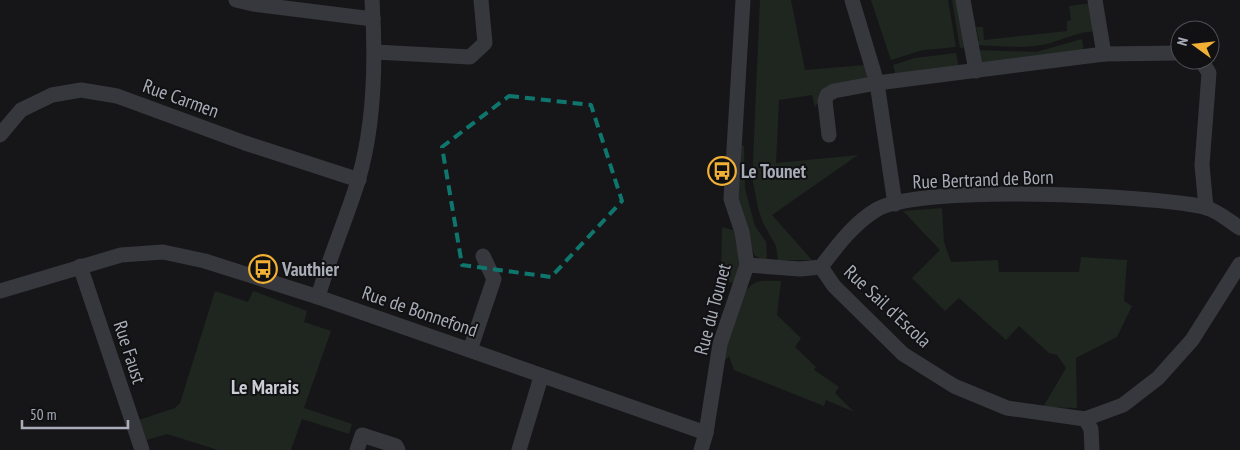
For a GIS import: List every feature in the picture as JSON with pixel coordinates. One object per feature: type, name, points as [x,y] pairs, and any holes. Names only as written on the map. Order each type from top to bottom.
[{"type":"street","points":[[236,0],[253,4],[373,19]]},
{"type":"street","points":[[318,297],[358,180],[368,138],[375,52],[372,0]]},
{"type":"street","points":[[375,52],[470,57],[485,43],[481,0]]},
{"type":"street","name":"Rue du Tounet","points":[[701,450],[706,433],[720,344],[747,265],[742,232],[732,199],[742,0]]},
{"type":"street","points":[[852,0],[877,83],[895,204]]},
{"type":"street","points":[[963,0],[976,71]]},
{"type":"street","points":[[1095,0],[1104,54]]},
{"type":"street","points":[[829,135],[825,101],[827,95],[834,91],[877,83],[1104,54],[1170,53]]},
{"type":"street","points":[[1206,208],[1202,165],[1209,73],[1207,70]]},
{"type":"street","name":"Rue Carmen","points":[[0,135],[21,110],[52,95],[81,90],[117,96],[245,143],[358,180]]},
{"type":"street","name":"Rue Bertrand de Born","points":[[821,267],[848,232],[877,209],[944,196],[1095,197],[1206,208],[1240,228]]},
{"type":"street","name":"Rue de Bonnefond","points":[[0,291],[121,255],[163,252],[205,261],[318,297],[706,433]]},
{"type":"street","points":[[470,350],[494,279],[483,256]]},
{"type":"street","name":"Rue Sail d'Escola","points":[[821,267],[834,286],[903,354],[954,386],[1007,408],[1086,419],[1123,406],[1158,378],[1192,340],[1240,264]]},
{"type":"street","points":[[747,265],[800,269],[821,267]]},
{"type":"street","name":"Rue Faust","points":[[80,266],[142,450]]},
{"type":"street","points":[[519,450],[542,377]]},
{"type":"street","points":[[1086,419],[1091,429],[1092,450]]},
{"type":"street","points":[[357,450],[362,435],[396,446],[398,450]]},
{"type":"highlighted area","points":[[509,96],[591,105],[622,201],[551,277],[462,265],[442,147]]},
{"type":"shaded area","points":[[760,0],[791,0],[805,70],[866,65],[869,79],[829,86],[815,107],[812,95],[779,100],[776,163],[858,155],[772,215],[812,260],[778,260],[776,246],[763,223],[758,208],[753,182],[753,161]]},
{"type":"shaded area","points":[[871,0],[948,0],[956,47],[923,50],[891,60]]},
{"type":"shaded area","points":[[952,0],[959,0],[967,47],[960,48]]},
{"type":"shaded area","points":[[1091,3],[1096,31],[1077,34],[1038,46],[976,45],[979,40],[976,27],[983,27],[984,40],[1067,31],[1067,21],[1071,20],[1069,6]]},
{"type":"shaded area","points":[[1082,39],[1084,52],[987,65],[981,61],[977,50],[1036,52]]},
{"type":"shaded area","points":[[956,53],[959,68],[896,77],[893,65],[915,58]]},
{"type":"shaded area","points":[[740,145],[744,146],[745,189],[755,226],[766,242],[767,259],[761,259],[754,255],[736,192]]},
{"type":"shaded area","points":[[942,208],[944,242],[951,262],[998,260],[999,272],[1079,272],[1081,257],[1127,260],[1124,301],[1132,306],[1117,337],[1076,358],[1077,408],[1043,407],[1066,368],[1057,355],[1049,353],[1019,326],[1006,340],[959,298],[945,311],[912,278],[940,250],[903,211]]},
{"type":"shaded area","points":[[722,227],[736,231],[740,260],[736,284],[721,279]]},
{"type":"shaded area","points":[[781,281],[777,315],[801,338],[795,347],[816,367],[814,370],[839,387],[835,393],[854,412],[826,400],[824,406],[734,370],[729,356],[724,361],[730,329],[743,295],[749,287],[757,282]]},
{"type":"shaded area","points":[[215,291],[248,302],[253,291],[307,311],[304,322],[331,331],[304,408],[352,424],[349,434],[302,419],[291,450],[218,450],[167,434],[147,440],[139,420],[175,408],[180,403]]},
{"type":"place","name":"Le Tounet","points":[[722,171]]},
{"type":"place","name":"Vauthier","points":[[263,269]]},
{"type":"district","name":"Le Marais","points":[[265,387]]}]
